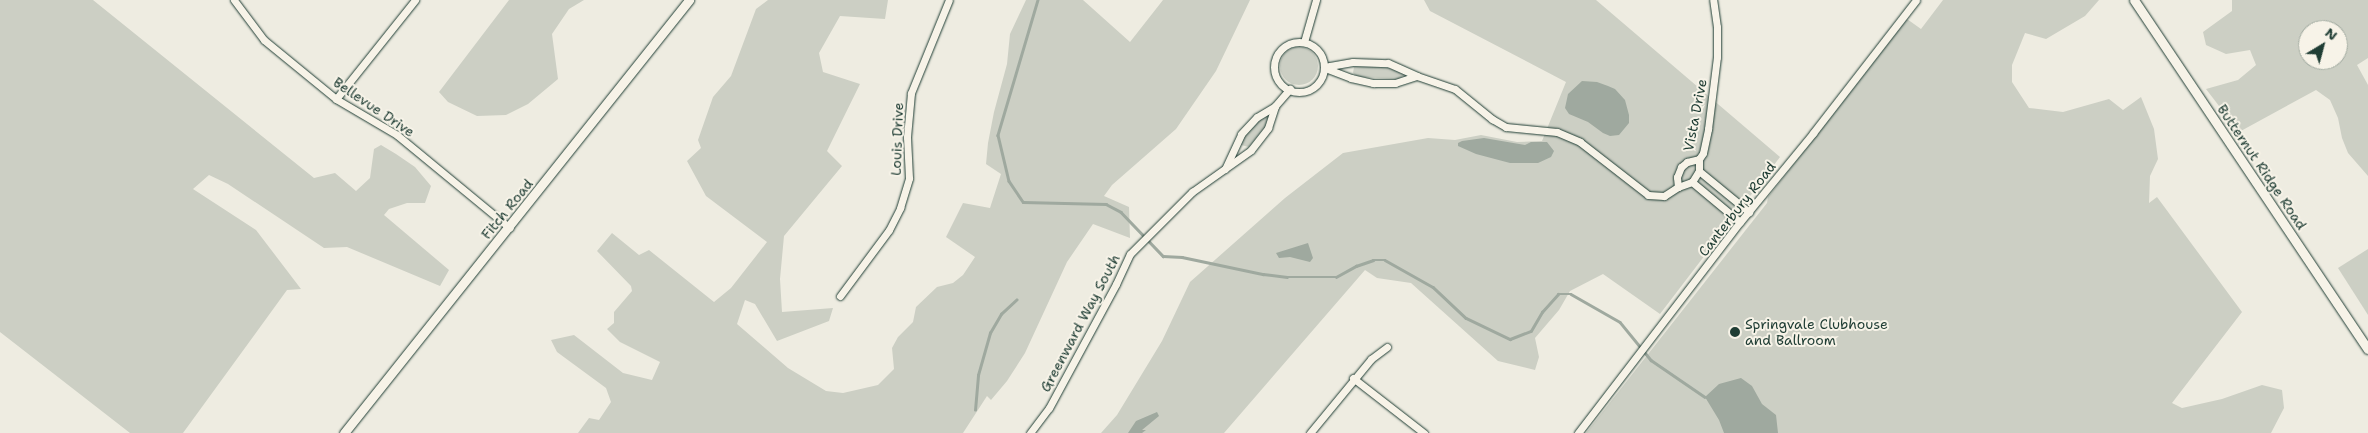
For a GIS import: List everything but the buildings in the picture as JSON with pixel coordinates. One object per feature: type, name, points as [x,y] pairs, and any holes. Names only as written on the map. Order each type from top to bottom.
[{"type":"street","name":"Bellevue Drive","points":[[234,0],[264,40],[336,99],[397,135],[510,228]]},
{"type":"street","points":[[336,99],[414,0]]},
{"type":"street","name":"Fitch Road","points":[[344,433],[510,228],[688,0]]},
{"type":"street","name":"Louis Drive","points":[[840,296],[889,230],[900,208],[910,178],[907,137],[911,93],[949,0]]},
{"type":"street","points":[[1304,42],[1316,0]]},
{"type":"street","name":"Vista Drive","points":[[1713,0],[1717,27],[1717,57],[1708,129],[1703,154],[1699,159],[1699,171],[1749,212]]},
{"type":"street","name":"Canterbury Road","points":[[1578,433],[1740,222],[1813,133],[1916,0]]},
{"type":"street","name":"Butternut Ridge Road","points":[[2134,0],[2368,349]]},
{"type":"street","points":[[1304,42],[1318,51],[1324,67],[1318,82],[1312,87],[1305,90],[1290,90],[1278,79],[1274,63],[1281,49],[1288,44],[1304,42]]},
{"type":"street","points":[[1324,67],[1353,62],[1388,63],[1416,76],[1455,90],[1492,119],[1506,127],[1557,132],[1580,142],[1648,195],[1664,196],[1678,187],[1692,182],[1699,171]]},
{"type":"street","points":[[1324,67],[1351,78],[1373,83],[1395,82],[1416,76]]},
{"type":"street","name":"Greenward Way South","points":[[1225,170],[1241,134],[1257,118],[1275,106],[1290,90]]},
{"type":"street","name":"Greenward Way South","points":[[1030,433],[1049,408],[1116,284],[1130,254],[1192,192],[1251,150],[1268,128],[1275,106]]},
{"type":"street","points":[[1678,187],[1677,177],[1681,167],[1687,162],[1699,159]]},
{"type":"street","points":[[1692,182],[1740,222]]},
{"type":"street","points":[[1310,433],[1370,359],[1387,347]]},
{"type":"street","points":[[1354,378],[1424,433]]},
{"type":"shaded area","points":[[0,0],[93,0],[314,178],[335,173],[356,191],[370,178],[374,149],[381,145],[396,154],[415,167],[431,186],[425,203],[407,203],[389,209],[384,215],[449,270],[440,286],[347,247],[324,248],[228,184],[209,175],[193,189],[256,230],[301,289],[287,290],[183,433],[130,433],[0,332]]},
{"type":"shaded area","points":[[509,0],[584,0],[569,9],[552,34],[558,79],[528,104],[506,115],[477,116],[448,102],[439,92]]},
{"type":"shaded area","points":[[768,0],[888,0],[885,19],[840,16],[819,53],[823,72],[860,84],[827,151],[842,166],[784,236],[780,279],[782,312],[833,308],[829,321],[777,341],[755,304],[745,300],[737,324],[788,368],[826,391],[843,393],[878,385],[894,369],[892,348],[898,337],[913,322],[916,307],[937,287],[953,283],[963,275],[975,257],[946,237],[963,203],[990,208],[1001,174],[986,164],[988,143],[1007,64],[1010,34],[1026,0],[1083,0],[1130,42],[1163,0],[1250,0],[1216,71],[1176,129],[1112,185],[1104,196],[1129,207],[1130,238],[1093,224],[1067,262],[1025,353],[1007,381],[991,400],[987,396],[963,433],[578,433],[589,418],[599,420],[611,402],[606,388],[557,352],[551,340],[574,335],[623,373],[652,380],[660,362],[620,342],[607,329],[614,323],[614,312],[632,291],[631,286],[597,251],[612,233],[639,255],[649,250],[714,302],[731,288],[767,242],[706,196],[687,161],[701,148],[698,140],[713,97],[731,76],[756,9]]},
{"type":"shaded area","points":[[1424,0],[1596,0],[1780,157],[1660,314],[1603,274],[1570,291],[1559,310],[1535,338],[1539,357],[1535,370],[1498,361],[1411,283],[1377,278],[1365,270],[1224,433],[1101,433],[1117,415],[1162,341],[1190,282],[1285,198],[1343,153],[1428,138],[1455,140],[1481,135],[1517,142],[1542,141],[1566,82],[1430,11]]},
{"type":"shaded area","points":[[1943,0],[2099,0],[2085,16],[2046,39],[2025,33],[2012,65],[2012,82],[2029,108],[2063,112],[2109,99],[2123,110],[2141,97],[2154,129],[2158,159],[2150,176],[2149,203],[2157,197],[2242,312],[2172,403],[2182,408],[2222,399],[2262,385],[2282,390],[2284,408],[2271,433],[1586,433],[1767,203],[1768,197],[1907,19],[1921,29]]},
{"type":"shaded area","points":[[2232,0],[2368,0],[2368,58],[2357,65],[2368,85],[2368,176],[2348,153],[2342,138],[2338,118],[2330,100],[2316,90],[2239,132],[2206,89],[2238,80],[2256,65],[2250,50],[2226,54],[2206,45],[2203,32],[2232,11]]},
{"type":"shaded area","points":[[1299,47],[1313,52],[1318,66],[1313,80],[1299,85],[1285,80],[1280,66],[1285,52]]},
{"type":"shaded area","points":[[1357,65],[1386,67],[1405,74],[1399,79],[1358,77],[1353,73],[1354,67]]},
{"type":"shaded area","points":[[1582,81],[1597,82],[1615,89],[1625,100],[1629,123],[1619,135],[1610,136],[1588,122],[1569,114],[1565,108],[1568,94]]},
{"type":"shaded area","points":[[1265,113],[1271,115],[1265,127],[1249,147],[1241,145],[1241,139]]},
{"type":"shaded area","points":[[1484,138],[1525,145],[1531,142],[1547,142],[1554,151],[1551,157],[1538,163],[1510,163],[1476,154],[1458,146],[1458,143],[1462,141]]},
{"type":"shaded area","points":[[1308,243],[1313,258],[1310,262],[1290,257],[1279,258],[1276,253]]},
{"type":"shaded area","points":[[2368,249],[2368,315],[2338,268]]},
{"type":"shaded area","points":[[1741,378],[1752,386],[1762,404],[1776,415],[1778,433],[1724,433],[1719,420],[1705,397],[1719,384]]},
{"type":"shaded area","points":[[1157,412],[1159,416],[1142,430],[1146,430],[1142,433],[1128,433],[1136,421]]},
{"type":"waterway","points":[[1038,0],[998,135],[1009,181],[1023,202],[1106,204],[1121,212],[1163,256],[1182,257],[1263,274],[1287,277],[1336,277],[1356,266],[1373,260],[1385,260],[1433,287],[1466,318],[1510,339],[1531,331],[1542,312],[1558,294],[1571,294],[1620,322],[1651,360],[1705,397]]},
{"type":"waterway","points":[[975,410],[978,375],[990,333],[1001,314],[1016,300]]},
{"type":"place","name":"Springvale Clubhouse and Ballroom","points":[[1735,332]]}]
